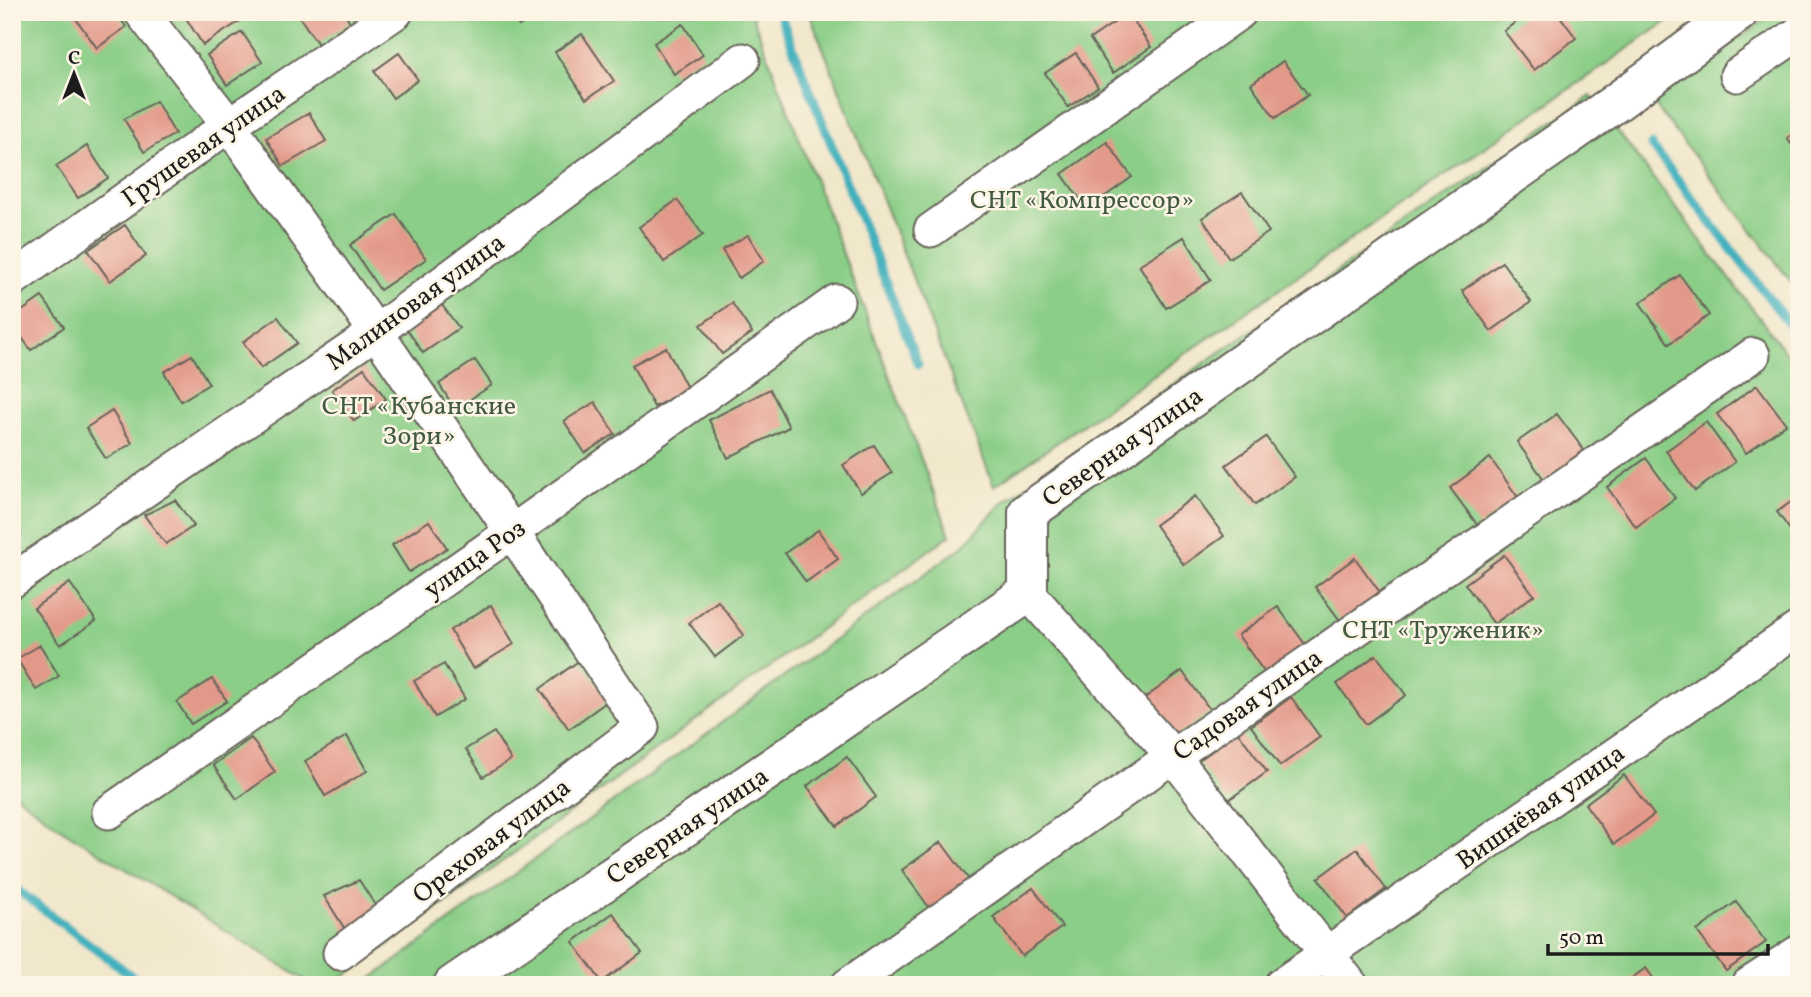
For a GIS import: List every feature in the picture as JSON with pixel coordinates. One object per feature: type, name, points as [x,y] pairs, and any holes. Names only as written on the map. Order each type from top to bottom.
[{"type":"street","points":[[141,12],[229,125],[376,332],[512,532]]},
{"type":"street","name":"Грушевая улица","points":[[12,280],[229,125],[396,12]]},
{"type":"street","points":[[931,230],[1240,12]]},
{"type":"street","name":"Северная улица","points":[[453,985],[1028,593],[1028,512],[1614,103],[1739,12]]},
{"type":"street","points":[[1737,75],[1799,33]]},
{"type":"street","name":"Малиновая улица","points":[[12,581],[376,332],[743,61]]},
{"type":"street","name":"улица Роз","points":[[109,813],[837,301]]},
{"type":"street","name":"Садовая улица","points":[[848,985],[1173,756],[1753,355]]},
{"type":"street","name":"Ореховая улица","points":[[340,953],[642,727],[512,532]]},
{"type":"street","points":[[1028,593],[1173,756],[1351,985]]},
{"type":"street","name":"Вишнёвая улица","points":[[1281,985],[1799,628]]},
{"type":"street","points":[[1748,985],[1799,952]]},
{"type":"green space","name":"СНТ «Кубанские Зори»","points":[[12,12],[751,12],[950,535],[333,985],[313,985],[63,830],[12,792]]},
{"type":"green space","name":"СНТ «Компрессор»","points":[[809,12],[1681,12],[994,486]]},
{"type":"green space","points":[[1776,12],[1799,12],[1799,292],[1651,100]]},
{"type":"green space","name":"СНТ «Труженик»","points":[[1591,96],[1799,370],[1799,985],[363,985],[963,546],[1002,503]]},
{"type":"building","points":[[80,12],[116,12],[126,27],[97,48],[74,16]]},
{"type":"building","points":[[182,12],[242,12],[245,18],[203,45]]},
{"type":"building","points":[[296,12],[344,12],[350,22],[318,44]]},
{"type":"building","points":[[509,12],[539,12],[519,26]]},
{"type":"building","points":[[1529,12],[1557,12],[1576,38],[1534,70],[1504,31]]},
{"type":"building","points":[[1128,13],[1151,47],[1113,73],[1090,39]]},
{"type":"building","points":[[683,24],[703,55],[674,74],[654,43]]},
{"type":"building","points":[[242,32],[262,62],[227,85],[207,55]]},
{"type":"building","points":[[582,34],[614,81],[586,99],[555,52]]},
{"type":"building","points":[[399,53],[418,80],[393,98],[374,71]]},
{"type":"building","points":[[1076,53],[1098,87],[1068,107],[1045,73]]},
{"type":"building","points":[[1283,61],[1308,95],[1275,118],[1251,84]]},
{"type":"building","points":[[156,101],[175,134],[144,152],[124,119]]},
{"type":"building","points":[[309,113],[326,141],[283,166],[266,138]]},
{"type":"building","points":[[1799,130],[1799,155],[1787,138]]},
{"type":"building","points":[[1107,142],[1132,177],[1087,209],[1062,174]]},
{"type":"building","points":[[87,146],[108,178],[78,198],[56,166]]},
{"type":"building","points":[[1242,192],[1269,232],[1229,258],[1202,218]]},
{"type":"building","points":[[677,200],[703,235],[664,262],[639,227]]},
{"type":"building","points":[[396,214],[426,259],[380,290],[350,245]]},
{"type":"building","points":[[125,225],[146,256],[110,281],[88,250]]},
{"type":"building","points":[[748,235],[764,261],[739,278],[722,250]]},
{"type":"building","points":[[1184,237],[1211,280],[1166,308],[1139,265]]},
{"type":"building","points":[[1502,262],[1531,302],[1491,331],[1462,291]]},
{"type":"building","points":[[1680,275],[1709,315],[1669,344],[1640,303]]},
{"type":"building","points":[[42,297],[64,327],[31,350],[12,324],[12,318]]},
{"type":"building","points":[[732,303],[752,333],[722,354],[701,325]]},
{"type":"building","points":[[442,305],[459,328],[423,353],[407,329]]},
{"type":"building","points":[[278,317],[297,343],[261,368],[243,342]]},
{"type":"building","points":[[666,347],[688,390],[654,407],[632,365]]},
{"type":"building","points":[[192,355],[209,384],[181,401],[164,372]]},
{"type":"building","points":[[475,360],[492,385],[455,409],[439,384]]},
{"type":"building","points":[[364,368],[386,399],[354,421],[332,390]]},
{"type":"building","points":[[1757,385],[1786,424],[1746,453],[1717,414]]},
{"type":"building","points":[[770,389],[789,427],[728,458],[709,420]]},
{"type":"building","points":[[595,402],[615,434],[585,453],[564,421]]},
{"type":"building","points":[[112,411],[132,443],[106,459],[86,428]]},
{"type":"building","points":[[1557,414],[1586,453],[1546,482],[1517,442]]},
{"type":"building","points":[[1706,422],[1735,462],[1695,491],[1666,451]]},
{"type":"building","points":[[1266,437],[1295,477],[1255,505],[1226,465]]},
{"type":"building","points":[[874,445],[892,473],[861,493],[843,465]]},
{"type":"building","points":[[1490,458],[1519,499],[1479,527],[1450,488]]},
{"type":"building","points":[[1646,458],[1675,498],[1636,527],[1607,487]]},
{"type":"building","points":[[1195,496],[1224,536],[1184,565],[1155,525]]},
{"type":"building","points":[[1799,496],[1799,542],[1777,512]]},
{"type":"building","points":[[175,500],[194,526],[166,544],[144,515]]},
{"type":"building","points":[[429,521],[447,548],[409,572],[392,545]]},
{"type":"building","points":[[12,522],[21,535],[12,541]]},
{"type":"building","points":[[818,530],[838,559],[806,582],[785,553]]},
{"type":"building","points":[[1504,555],[1534,595],[1494,624],[1465,584]]},
{"type":"building","points":[[1355,558],[1384,598],[1345,627],[1315,587]]},
{"type":"building","points":[[70,583],[96,621],[60,645],[34,608]]},
{"type":"building","points":[[718,601],[744,635],[715,657],[689,623]]},
{"type":"building","points":[[491,605],[514,644],[473,669],[450,630]]},
{"type":"building","points":[[1278,607],[1307,647],[1267,676],[1238,635]]},
{"type":"building","points":[[40,645],[59,676],[36,690],[17,659]]},
{"type":"building","points":[[1376,655],[1406,695],[1366,724],[1337,684]]},
{"type":"building","points":[[580,660],[609,700],[569,729],[540,689]]},
{"type":"building","points":[[444,664],[465,699],[435,717],[414,681]]},
{"type":"building","points":[[1182,671],[1211,711],[1172,740],[1142,700]]},
{"type":"building","points":[[212,679],[227,701],[191,724],[177,702]]},
{"type":"building","points":[[1291,697],[1320,737],[1280,766],[1251,726]]},
{"type":"building","points":[[494,732],[511,760],[483,777],[466,749]]},
{"type":"building","points":[[1238,732],[1267,772],[1227,801],[1198,761]]},
{"type":"building","points":[[347,736],[367,771],[325,796],[305,761]]},
{"type":"building","points":[[251,738],[275,772],[237,799],[213,765]]},
{"type":"building","points":[[847,757],[876,797],[837,826],[807,786]]},
{"type":"building","points":[[1624,775],[1654,815],[1614,844],[1585,804]]},
{"type":"building","points":[[941,842],[970,881],[931,910],[902,870]]},
{"type":"building","points":[[1357,849],[1386,889],[1347,918],[1318,878]]},
{"type":"building","points":[[359,880],[379,911],[348,934],[324,896]]},
{"type":"building","points":[[1033,888],[1062,927],[1022,956],[993,917]]},
{"type":"building","points":[[1736,902],[1766,942],[1726,971],[1697,931]]},
{"type":"building","points":[[613,913],[642,953],[602,982],[573,942]]},
{"type":"building","points":[[1646,968],[1658,985],[1622,985]]},
{"type":"waterway","points":[[779,12],[918,364]]},
{"type":"waterway","points":[[1651,145],[1799,337]]},
{"type":"waterway","points":[[12,886],[144,985]]},
{"type":"waterway","points":[[1782,985],[1799,973]]}]
